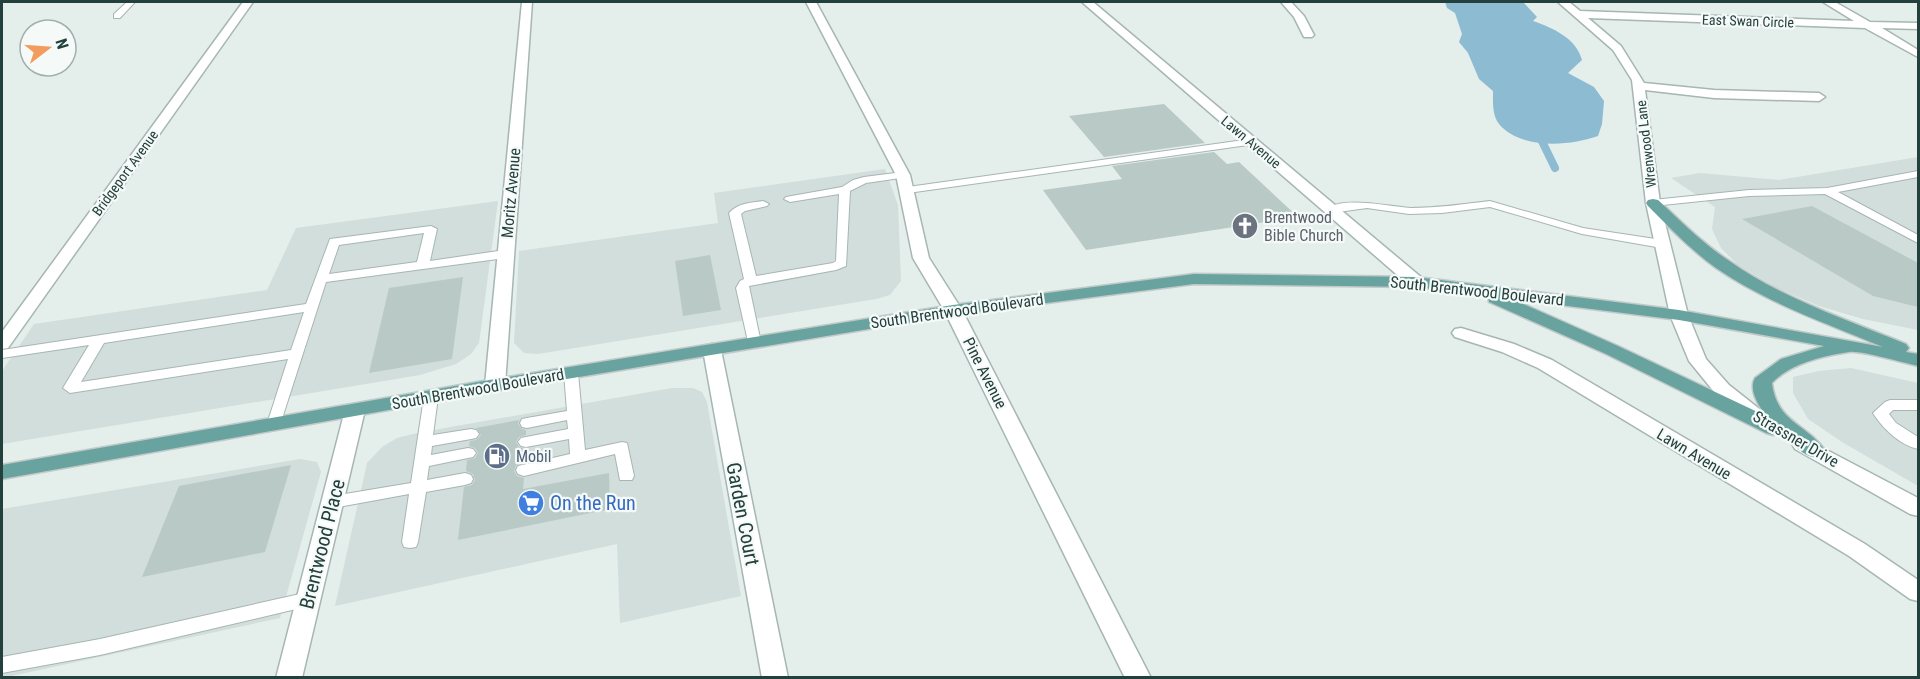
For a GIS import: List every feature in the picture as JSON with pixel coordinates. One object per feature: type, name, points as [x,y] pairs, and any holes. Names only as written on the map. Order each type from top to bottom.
[{"type":"main road","points":[[1653,203],[1700,248],[1752,281],[1794,303],[1918,358]]},
{"type":"main road","name":"South Brentwood Boulevard","points":[[2,472],[571,373],[953,310],[1194,279],[1416,282],[1679,315],[1918,358]]},
{"type":"main road","points":[[1471,289],[1556,323],[1773,429]]},
{"type":"main road","points":[[1816,452],[1772,413],[1762,395],[1762,382],[1770,372],[1788,363],[1819,352],[1857,348]]},
{"type":"street","name":"Bridgeport Avenue","points":[[2,346],[248,2]]},
{"type":"street","name":"Moritz Avenue","points":[[495,386],[526,2]]},
{"type":"street","name":"Pine Avenue","points":[[811,2],[906,183],[921,258],[953,310],[1138,678]]},
{"type":"street","name":"Lawn Avenue","points":[[1087,2],[1416,282]]},
{"type":"street","points":[[1286,2],[1299,16],[1308,35]]},
{"type":"street","name":"Wrenwood Lane","points":[[1563,2],[1617,48],[1638,80],[1653,203],[1679,315]]},
{"type":"street","points":[[1828,2],[1918,54]]},
{"type":"street","name":"East Swan Circle","points":[[1578,14],[1918,26]]},
{"type":"street","points":[[1639,86],[1714,94],[1819,97]]},
{"type":"street","name":"Strassner Drive","points":[[1679,315],[1698,361],[1722,389],[1746,411],[1773,429],[1918,508]]},
{"type":"street","name":"Lawn Avenue","points":[[1461,333],[1508,348],[1545,364],[1857,550],[1918,592]]},
{"type":"street","name":"Garden Court","points":[[712,350],[775,678]]},
{"type":"street","name":"Brentwood Place","points":[[289,678],[355,410]]},
{"type":"lane","points":[[117,16],[131,2]]},
{"type":"lane","points":[[790,200],[845,190],[861,182],[906,183],[1251,142]]},
{"type":"lane","points":[[1653,203],[1749,193],[1827,191],[1918,174]]},
{"type":"lane","points":[[754,343],[742,288],[744,284],[842,263],[845,190]]},
{"type":"lane","points":[[1827,191],[1918,239]]},
{"type":"lane","points":[[751,281],[735,213],[741,208],[763,204]]},
{"type":"lane","points":[[1331,210],[1367,205],[1409,211],[1490,204],[1582,231],[1662,244]]},
{"type":"lane","points":[[274,424],[334,242],[431,229],[423,264]]},
{"type":"lane","points":[[321,279],[506,254]]},
{"type":"lane","points":[[2,346],[99,339],[312,307]]},
{"type":"lane","points":[[99,339],[70,388],[297,353]]},
{"type":"lane","points":[[571,373],[578,458]]},
{"type":"lane","points":[[410,542],[431,397]]},
{"type":"lane","points":[[1918,405],[1890,405],[1880,413],[1891,427],[1918,444]]},
{"type":"lane","points":[[527,423],[575,414]]},
{"type":"lane","points":[[526,442],[576,432]]},
{"type":"lane","points":[[425,442],[471,434]]},
{"type":"lane","points":[[524,470],[622,447],[626,476]]},
{"type":"lane","points":[[422,462],[468,453]]},
{"type":"lane","points":[[333,502],[465,479]]},
{"type":"lane","points":[[2,665],[100,647],[309,599]]},
{"type":"shaded area","points":[[1918,157],[1918,330],[1863,319],[1819,306],[1777,288],[1738,265],[1721,248],[1712,229],[1715,207],[1671,178],[1700,173],[1779,180]]},
{"type":"shaded area","points":[[885,169],[898,205],[901,281],[890,295],[538,354],[524,353],[514,343],[519,251],[718,223],[714,193]]},
{"type":"shaded area","points":[[498,201],[479,343],[471,354],[456,364],[420,375],[2,444],[2,371],[34,324],[267,290],[296,228]]},
{"type":"shaded area","points":[[1851,368],[1918,383],[1918,486],[1842,442],[1808,419],[1793,393],[1793,377],[1819,371]]},
{"type":"shaded area","points":[[672,388],[693,388],[702,392],[707,402],[741,596],[620,623],[617,544],[335,606],[367,463],[382,447],[397,438],[417,433]]},
{"type":"shaded area","points":[[300,459],[317,462],[321,472],[280,618],[2,678],[2,509]]},
{"type":"water","points":[[1445,2],[1523,2],[1537,17],[1533,21],[1556,31],[1569,40],[1579,52],[1582,60],[1568,73],[1594,87],[1604,101],[1602,124],[1598,136],[1574,142],[1546,144],[1520,138],[1508,132],[1495,117],[1493,91],[1479,79],[1468,53],[1459,42],[1462,34],[1455,13],[1447,8]]},
{"type":"building","points":[[1164,104],[1205,143],[1104,157],[1069,116]]},
{"type":"building","points":[[1214,152],[1227,164],[1239,162],[1298,217],[1086,250],[1043,190],[1122,179],[1112,166]]},
{"type":"building","points":[[1812,206],[1918,263],[1918,307],[1873,296],[1742,219]]},
{"type":"building","points":[[710,255],[721,310],[683,316],[675,261]]},
{"type":"building","points":[[463,277],[452,359],[369,373],[389,288]]},
{"type":"building","points":[[519,420],[518,424],[526,430],[526,435],[519,437],[516,442],[519,447],[525,449],[524,462],[516,465],[514,471],[517,476],[524,478],[523,489],[609,473],[610,509],[458,540],[464,487],[472,485],[475,480],[473,474],[466,471],[467,460],[475,458],[478,453],[475,448],[469,446],[470,441],[476,440],[481,435],[476,428]]},
{"type":"building","points":[[291,465],[265,552],[142,577],[179,486]]},
{"type":"waterway","points":[[1538,133],[1555,168]]},
{"type":"place","name":"Brentwood Bible Church","points":[[1245,226]]},
{"type":"place","name":"Mobil","points":[[497,456]]},
{"type":"place","name":"On the Run","points":[[531,503]]}]
